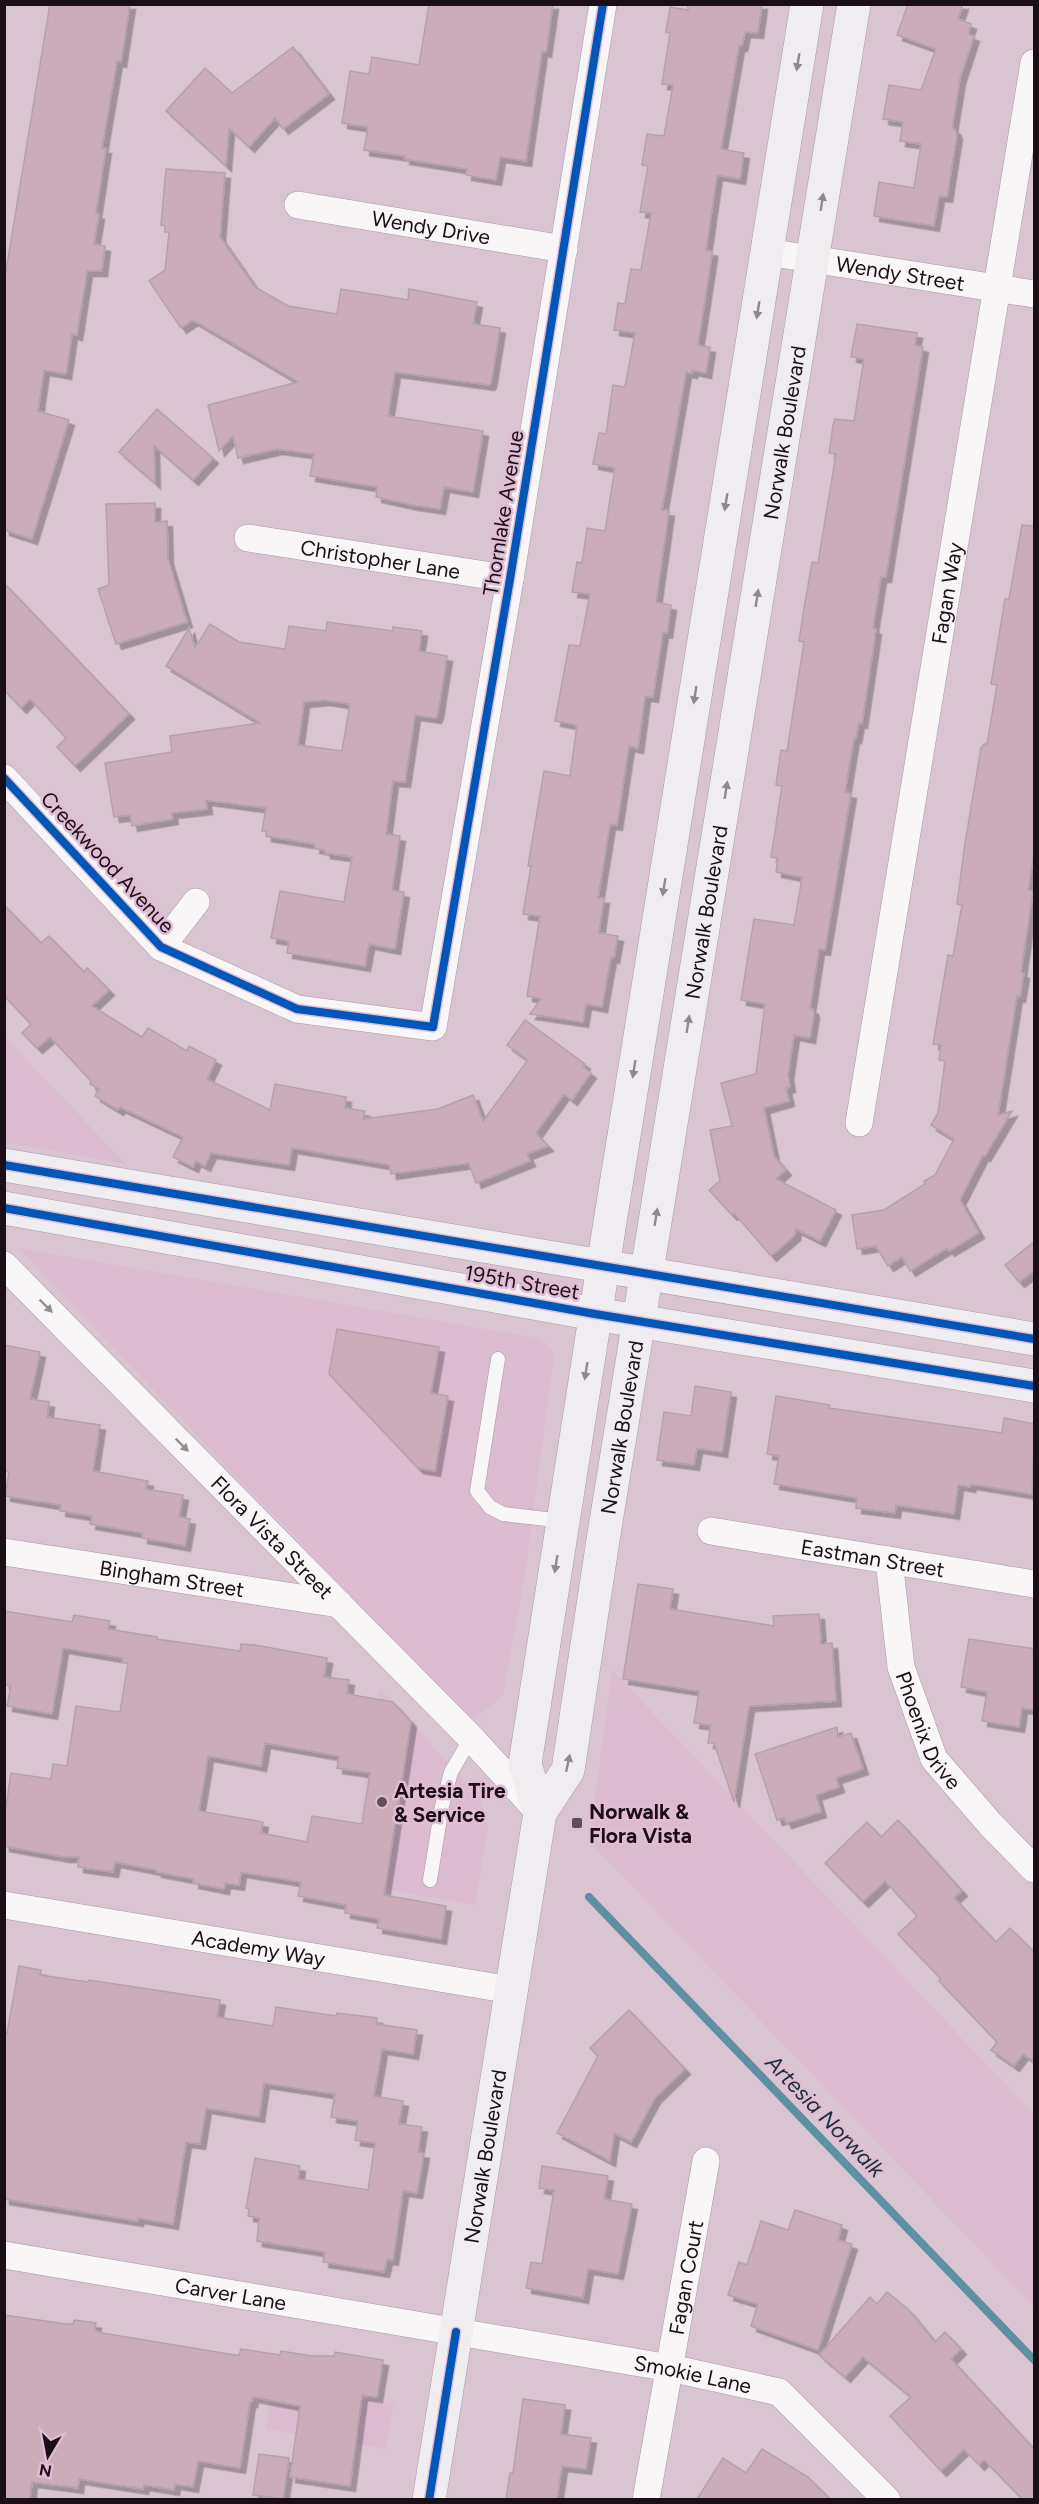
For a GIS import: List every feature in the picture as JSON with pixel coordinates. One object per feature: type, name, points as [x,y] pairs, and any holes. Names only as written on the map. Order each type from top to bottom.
[{"type":"main road","name":"Norwalk Boulevard","points":[[540,1813],[525,1764],[602,1267],[807,4]]},
{"type":"main road","name":"Norwalk Boulevard","points":[[429,2499],[540,1813],[568,1770],[854,4]]},
{"type":"main road","name":"195th Street","points":[[4,1165],[1035,1339]]},
{"type":"main road","name":"195th Street","points":[[4,1208],[595,1314],[1035,1386]]},
{"type":"street","name":"Thornlake Avenue","points":[[433,1027],[510,579],[603,4]]},
{"type":"street","name":"Fagan Way","points":[[859,1124],[1035,63]]},
{"type":"street","name":"Wendy Drive","points":[[298,205],[564,249]]},
{"type":"street","name":"Wendy Street","points":[[767,252],[1035,294]]},
{"type":"street","name":"Christopher Lane","points":[[248,538],[510,579]]},
{"type":"street","name":"Creekwood Avenue","points":[[4,778],[161,947],[297,1009],[433,1027]]},
{"type":"street","points":[[161,947],[196,902]]},
{"type":"street","name":"Flora Vista Street","points":[[4,1265],[471,1738],[540,1813]]},
{"type":"street","name":"Eastman Street","points":[[711,1531],[1035,1584]]},
{"type":"street","name":"Bingham Street","points":[[4,1552],[339,1604]]},
{"type":"street","name":"Phoenix Drive","points":[[889,1560],[901,1667],[934,1759],[991,1825],[1035,1869]]},
{"type":"street","name":"Academy Way","points":[[4,1905],[511,1990]]},
{"type":"street","name":"Fagan Court","points":[[646,2499],[706,2161]]},
{"type":"street","name":"Carver Lane","points":[[4,2255],[456,2332]]},
{"type":"street","name":"Smokie Lane","points":[[456,2332],[670,2368],[779,2392],[887,2499]]},
{"type":"lane","points":[[498,1359],[477,1491],[490,1507],[503,1514],[562,1521]]},
{"type":"lane","points":[[430,1880],[442,1806],[451,1772],[471,1738]]},
{"type":"shaded area","points":[[5,1037],[126,1164],[5,1142]]},
{"type":"shaded area","points":[[18,1248],[538,1338],[546,1342],[553,1353],[553,1363],[525,1575],[503,1696],[475,1718],[460,1710]]},
{"type":"shaded area","points":[[612,1670],[1034,2114],[1034,2307],[589,1841]]},
{"type":"shaded area","points":[[379,1687],[480,1798],[488,1827],[475,1905],[351,1883]]},
{"type":"shaded area","points":[[273,2384],[394,2404],[386,2449],[266,2429]]},
{"type":"building","points":[[50,4],[130,4],[121,62],[117,61],[102,148],[106,148],[96,213],[99,214],[94,244],[105,246],[102,271],[87,271],[77,335],[72,334],[66,374],[44,370],[38,411],[69,420],[32,539],[4,530],[4,283]]},
{"type":"building","points":[[429,4],[553,4],[546,52],[542,51],[526,161],[500,157],[496,180],[466,175],[467,169],[364,150],[368,127],[342,123],[350,71],[369,74],[372,57],[419,65]]},
{"type":"building","points":[[688,4],[762,4],[758,33],[745,32],[742,46],[739,46],[721,149],[744,153],[740,179],[717,175],[706,250],[712,251],[712,254],[698,345],[710,347],[706,373],[692,370],[692,373],[686,372],[662,510],[669,511],[656,602],[671,605],[667,633],[663,632],[653,697],[645,696],[638,748],[629,746],[617,825],[610,824],[598,898],[604,898],[599,933],[618,936],[614,958],[611,957],[602,1007],[586,1004],[583,1022],[530,1014],[541,999],[527,996],[540,916],[523,914],[531,866],[528,866],[544,771],[570,776],[577,725],[555,721],[569,645],[580,646],[590,594],[572,592],[577,562],[582,563],[587,528],[605,531],[615,468],[593,464],[599,433],[606,434],[613,385],[625,387],[635,333],[614,330],[618,303],[625,304],[631,269],[641,270],[651,213],[640,212],[648,166],[642,165],[647,134],[664,136],[673,85],[662,84],[670,33],[666,32],[670,7],[688,10]]},
{"type":"building","points":[[908,4],[963,4],[958,19],[971,24],[968,34],[974,36],[960,79],[952,128],[957,134],[947,197],[939,196],[934,226],[874,216],[879,182],[914,188],[921,144],[900,141],[903,122],[883,119],[889,85],[921,90],[936,49],[897,35]]},
{"type":"building","points":[[293,47],[329,94],[283,129],[275,118],[249,147],[229,128],[226,166],[166,111],[205,68],[232,93]]},
{"type":"building","points":[[166,169],[225,173],[220,237],[255,287],[288,306],[337,314],[341,289],[408,300],[409,289],[477,302],[473,324],[500,328],[491,383],[489,385],[395,372],[388,416],[483,431],[473,492],[444,487],[440,509],[413,505],[376,497],[377,487],[310,476],[314,454],[277,449],[238,458],[233,436],[219,451],[208,405],[298,382],[193,320],[181,328],[149,281],[165,270],[169,232],[165,232],[165,226],[161,225]]},
{"type":"building","points":[[857,324],[917,333],[915,345],[923,347],[886,577],[881,577],[862,723],[859,722],[856,738],[854,738],[845,792],[851,793],[825,950],[819,949],[810,1008],[814,1013],[810,1038],[794,1035],[788,1075],[790,1087],[786,1088],[789,1101],[764,1108],[774,1156],[786,1170],[776,1179],[836,1210],[820,1241],[796,1229],[795,1235],[771,1256],[734,1213],[732,1215],[709,1190],[720,1181],[710,1130],[732,1126],[721,1083],[756,1074],[765,1004],[741,1000],[754,919],[794,925],[802,877],[776,872],[778,858],[771,857],[782,786],[776,785],[781,750],[787,751],[804,642],[799,641],[804,608],[812,562],[818,563],[836,454],[829,453],[833,425],[835,419],[854,421],[864,359],[851,357]]},
{"type":"building","points":[[157,409],[213,458],[193,480],[154,446],[155,483],[119,452]]},
{"type":"building","points":[[155,503],[155,522],[167,521],[168,559],[187,622],[116,644],[98,589],[109,585],[106,504]]},
{"type":"building","points":[[1022,525],[1035,526],[1035,848],[1028,890],[1033,891],[1021,972],[1024,973],[1020,997],[1017,996],[998,1115],[1012,1111],[985,1156],[983,1155],[960,1200],[979,1233],[949,1251],[947,1248],[910,1271],[902,1257],[888,1266],[876,1246],[857,1249],[852,1215],[884,1210],[925,1184],[924,1181],[935,1175],[954,1139],[931,1125],[938,1113],[945,1061],[939,1060],[941,1045],[933,1044],[948,955],[953,956],[962,905],[957,904],[965,843],[981,748],[987,744],[997,685],[991,684],[1005,599],[1009,599]]},
{"type":"building","points":[[4,583],[129,714],[75,766],[57,747],[66,738],[30,699],[21,708],[4,690]]},
{"type":"building","points":[[327,622],[393,631],[393,627],[422,631],[419,651],[447,656],[436,718],[415,715],[405,782],[393,781],[386,834],[400,836],[392,890],[404,892],[395,949],[369,944],[365,966],[287,953],[289,941],[271,938],[280,891],[344,902],[352,857],[325,853],[325,850],[314,848],[315,844],[266,836],[266,831],[262,831],[266,808],[206,800],[207,809],[172,813],[173,819],[132,826],[130,815],[114,817],[105,763],[172,752],[170,736],[260,723],[166,666],[189,628],[195,648],[210,624],[239,642],[285,649],[289,626],[326,631]],"holes":[[[324,700],[350,704],[342,751],[298,745],[304,702]]]},
{"type":"building","points":[[4,905],[41,943],[49,936],[84,972],[87,968],[109,990],[92,1006],[142,1037],[148,1028],[187,1051],[189,1046],[216,1060],[207,1079],[270,1110],[275,1084],[346,1097],[345,1108],[365,1111],[363,1119],[438,1109],[473,1095],[483,1121],[528,1060],[507,1045],[525,1020],[585,1064],[583,1067],[591,1073],[572,1100],[564,1094],[536,1133],[548,1146],[527,1154],[530,1161],[476,1183],[469,1163],[391,1174],[390,1165],[292,1148],[289,1165],[211,1153],[205,1166],[196,1161],[193,1167],[173,1157],[183,1137],[120,1107],[118,1110],[95,1096],[99,1089],[90,1084],[91,1081],[50,1037],[37,1048],[22,1033],[31,1024],[4,996]]},
{"type":"building","points":[[1035,1241],[1035,1270],[1019,1282],[1005,1265]]},
{"type":"building","points":[[337,1329],[439,1347],[431,1393],[448,1396],[435,1471],[418,1468],[329,1374]]},
{"type":"building","points":[[4,1345],[40,1352],[30,1399],[49,1402],[47,1417],[100,1425],[93,1471],[148,1481],[146,1489],[183,1495],[179,1517],[190,1519],[185,1546],[142,1538],[143,1533],[90,1524],[92,1516],[60,1511],[61,1505],[5,1496],[9,1472],[4,1471]]},
{"type":"building","points":[[695,1386],[731,1392],[722,1452],[697,1448],[694,1465],[657,1460],[664,1412],[691,1416]]},
{"type":"building","points":[[776,1396],[830,1405],[829,1408],[1002,1433],[1004,1418],[1035,1424],[1032,1494],[971,1484],[970,1487],[958,1485],[954,1514],[896,1505],[895,1513],[856,1508],[857,1498],[774,1484],[779,1456],[767,1454]]},
{"type":"building","points":[[638,1584],[673,1589],[670,1609],[774,1626],[773,1616],[819,1614],[821,1644],[832,1643],[836,1701],[749,1706],[734,1802],[714,1743],[708,1743],[711,1725],[694,1723],[699,1691],[623,1679]]},
{"type":"building","points":[[4,1611],[72,1622],[74,1615],[110,1621],[108,1629],[157,1637],[157,1639],[240,1651],[241,1644],[255,1645],[327,1658],[324,1677],[349,1680],[347,1694],[393,1702],[411,1722],[384,1895],[446,1906],[441,1939],[377,1928],[379,1919],[345,1913],[346,1905],[298,1896],[301,1882],[241,1872],[239,1885],[225,1883],[224,1889],[193,1883],[194,1879],[115,1862],[113,1872],[78,1867],[79,1857],[64,1857],[4,1846],[4,1820],[11,1773],[51,1779],[53,1764],[67,1766],[76,1706],[120,1712],[128,1663],[122,1662],[123,1658],[63,1648],[52,1714],[7,1706],[11,1686],[4,1684]],"holes":[[[265,1743],[339,1756],[337,1768],[370,1773],[362,1824],[312,1816],[307,1842],[261,1833],[263,1822],[199,1811],[208,1756],[261,1766]]]},
{"type":"building","points":[[969,1639],[1035,1649],[1035,1710],[1022,1708],[1019,1727],[982,1721],[987,1692],[961,1687]]},
{"type":"building","points":[[837,1727],[838,1737],[851,1733],[863,1769],[836,1778],[839,1787],[816,1795],[821,1812],[786,1823],[784,1818],[777,1820],[755,1754]]},
{"type":"building","points":[[898,1820],[962,1891],[954,1898],[996,1942],[1010,1928],[1035,1953],[1035,2062],[1023,2054],[1014,2066],[991,2050],[997,2042],[898,1934],[917,1916],[885,1881],[863,1902],[825,1863],[867,1822],[881,1837]]},
{"type":"building","points":[[19,1966],[41,1970],[40,1975],[220,2000],[217,2017],[273,2026],[276,2007],[336,2016],[337,2013],[377,2018],[376,2024],[417,2030],[413,2054],[382,2049],[374,2096],[403,2101],[399,2124],[422,2127],[418,2152],[424,2153],[417,2193],[403,2191],[393,2260],[387,2259],[384,2272],[323,2262],[325,2252],[257,2241],[259,2218],[248,2216],[249,2209],[246,2208],[255,2158],[300,2166],[298,2179],[368,2190],[375,2143],[355,2140],[358,2121],[331,2117],[335,2094],[264,2083],[259,2117],[206,2108],[200,2144],[186,2142],[173,2224],[138,2218],[138,2221],[4,2199],[4,2033],[7,2033]]},
{"type":"building","points":[[629,2010],[685,2069],[655,2098],[631,2142],[614,2133],[610,2161],[557,2133],[598,2056],[590,2048]]},
{"type":"building","points":[[542,2166],[608,2176],[604,2199],[632,2204],[618,2274],[588,2269],[583,2298],[526,2288],[531,2262],[542,2264],[554,2190],[539,2188]]},
{"type":"building","points":[[795,2210],[842,2225],[838,2240],[852,2244],[818,2350],[751,2326],[758,2304],[728,2295],[739,2262],[747,2265],[761,2221],[788,2230]]},
{"type":"building","points":[[887,2292],[908,2309],[935,2342],[945,2332],[961,2349],[951,2359],[1035,2450],[1035,2499],[1022,2499],[984,2460],[979,2465],[964,2449],[941,2471],[890,2416],[911,2397],[863,2357],[845,2377],[819,2355],[870,2297],[877,2304]]},
{"type":"building","points":[[4,2315],[66,2324],[73,2324],[74,2320],[96,2323],[95,2330],[102,2333],[235,2355],[239,2355],[241,2349],[280,2355],[281,2351],[312,2356],[334,2356],[335,2352],[383,2360],[377,2397],[362,2395],[350,2486],[290,2477],[300,2406],[253,2397],[250,2402],[240,2468],[198,2461],[193,2487],[175,2484],[174,2490],[144,2485],[143,2489],[79,2479],[78,2488],[32,2482],[30,2499],[4,2499]]},
{"type":"building","points":[[523,2399],[565,2405],[561,2434],[591,2438],[586,2469],[562,2466],[557,2499],[506,2499],[510,2473],[513,2473]]},
{"type":"building","points":[[762,2449],[808,2477],[830,2499],[697,2499],[723,2458],[746,2473]]},
{"type":"building","points":[[259,2454],[289,2458],[283,2499],[253,2495]]},
{"type":"waterway","name":"Artesia Norwalk","points":[[589,1897],[1034,2360]]},
{"type":"cycle path","points":[[4,778],[161,947],[297,1009],[433,1027],[510,579],[603,4]]},
{"type":"cycle path","points":[[4,1165],[1034,1339]]},
{"type":"cycle path","points":[[4,1208],[595,1314],[1034,1386]]},
{"type":"cycle path","points":[[429,2500],[456,2332]]},
{"type":"place","name":"Artesia Tire & Service","points":[[382,1802]]},
{"type":"place","name":"Norwalk & Flora Vista","points":[[577,1823]]}]
